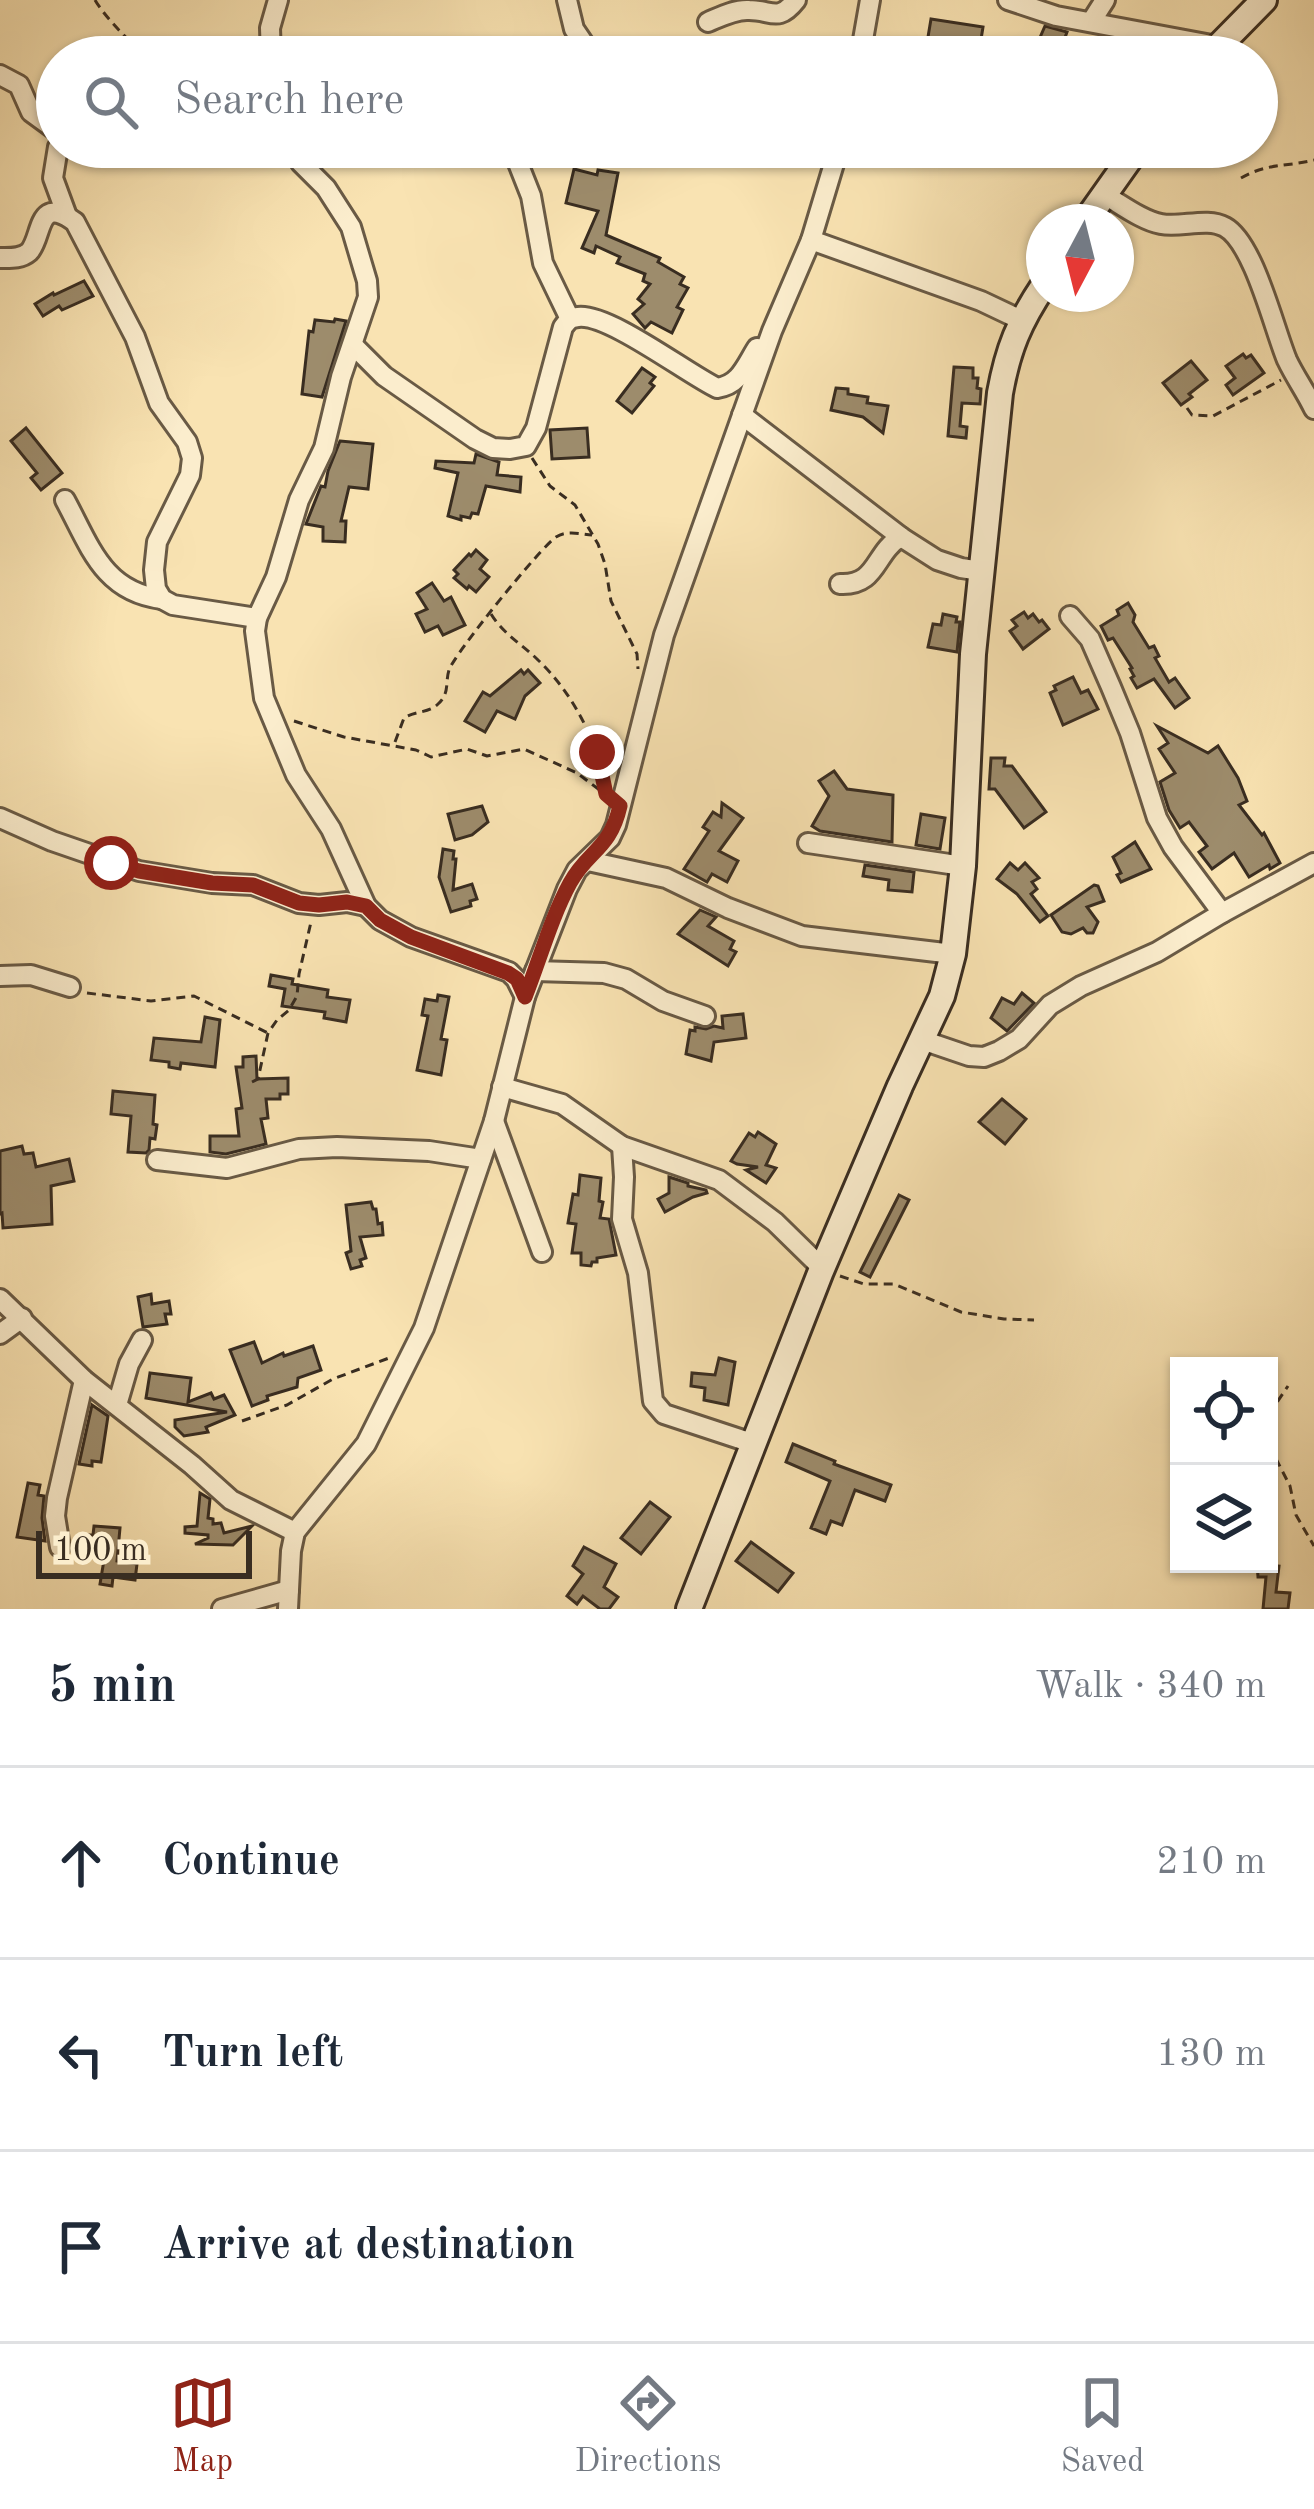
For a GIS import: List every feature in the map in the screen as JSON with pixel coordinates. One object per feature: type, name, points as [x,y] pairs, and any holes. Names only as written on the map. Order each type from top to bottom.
[{"type":"street","points":[[271,36],[278,0]]},
{"type":"street","points":[[567,0],[579,36]]},
{"type":"street","points":[[708,22],[747,9],[780,14],[796,0]]},
{"type":"street","points":[[864,36],[870,0]]},
{"type":"street","points":[[1008,0],[1147,36]]},
{"type":"street","points":[[1090,22],[1105,0]]},
{"type":"street","points":[[1228,36],[1264,0]]},
{"type":"street","points":[[0,75],[19,85],[36,116]]},
{"type":"street","points":[[55,168],[53,178],[67,216],[80,231],[135,337],[159,403],[187,442],[192,458],[190,476],[157,542],[154,570],[162,599]]},
{"type":"street","points":[[306,168],[326,188],[351,227],[368,296],[340,377],[324,448],[299,500],[257,618],[264,698],[296,776],[331,829],[366,906],[411,937],[508,973],[517,979],[525,997]]},
{"type":"street","points":[[520,168],[531,196],[543,263],[570,319]]},
{"type":"street","points":[[222,1609],[288,1599],[295,1532],[366,1444],[414,1352],[494,1121],[525,997],[567,889],[616,825],[664,634],[772,331],[811,240],[833,168]]},
{"type":"street","points":[[1097,204],[1122,168]]},
{"type":"street","points":[[1103,194],[1154,223],[1226,227],[1249,256],[1293,373],[1314,409]]},
{"type":"street","points":[[0,258],[22,256],[34,246],[46,216],[67,216]]},
{"type":"street","points":[[811,240],[1021,320]]},
{"type":"street","points":[[689,1609],[822,1270],[942,996],[963,866],[969,721],[1000,393],[1007,355],[1026,312]]},
{"type":"street","points":[[353,346],[384,376],[475,439],[493,448],[510,449],[526,446],[536,428],[563,327],[570,319],[585,316],[607,324],[717,388],[736,380],[772,331]]},
{"type":"street","points":[[742,415],[937,560],[981,571]]},
{"type":"street","points":[[64,500],[108,574],[126,590],[187,608],[257,618]]},
{"type":"street","points":[[840,584],[866,579],[902,537]]},
{"type":"street","points":[[1070,616],[1090,639],[1111,687],[1157,818],[1222,913]]},
{"type":"street","points":[[0,818],[139,871],[253,885],[299,903],[366,906]]},
{"type":"street","points":[[808,843],[963,866]]},
{"type":"street","points":[[588,861],[666,878],[802,936],[952,954]]},
{"type":"street","points":[[922,1040],[969,1057],[999,1051],[1081,986],[1157,952],[1314,863]]},
{"type":"street","points":[[535,971],[604,973],[705,1016]]},
{"type":"street","points":[[0,976],[31,975],[70,987]]},
{"type":"street","points":[[502,1087],[562,1104],[622,1146],[719,1180],[775,1222],[822,1270]]},
{"type":"street","points":[[494,1121],[542,1252]]},
{"type":"street","points":[[622,1146],[622,1219],[638,1273],[652,1401],[664,1414],[754,1444]]},
{"type":"street","points":[[157,1160],[227,1168],[299,1149],[337,1147],[429,1150],[481,1159]]},
{"type":"street","points":[[0,1299],[83,1380],[231,1499],[295,1532]]},
{"type":"street","points":[[0,1334],[22,1318]]},
{"type":"street","points":[[117,1405],[142,1340]]},
{"type":"street","points":[[60,1547],[57,1498],[83,1380]]},
{"type":"path","points":[[95,0],[105,17],[126,36]]},
{"type":"path","points":[[1278,165],[1314,160]]},
{"type":"path","points":[[1241,178],[1259,168]]},
{"type":"path","points":[[1186,408],[1192,415],[1213,416],[1293,373]]},
{"type":"path","points":[[526,446],[537,469],[575,505],[592,536],[605,564],[611,601],[637,654],[640,684],[649,698]]},
{"type":"path","points":[[394,746],[404,718],[433,709],[442,701],[449,668],[490,612],[560,534],[592,536]]},
{"type":"path","points":[[272,717],[431,757],[466,749],[487,756],[524,749],[578,773],[606,794],[597,752],[557,680],[499,627],[490,612]]},
{"type":"path","points":[[252,1082],[257,1079],[268,1033],[295,1002],[312,920],[328,903]]},
{"type":"path","points":[[70,987],[151,1000],[194,996],[268,1033]]},
{"type":"path","points":[[822,1270],[864,1284],[894,1284],[961,1312],[1034,1320]]},
{"type":"path","points":[[242,1421],[287,1405],[354,1370],[414,1352]]},
{"type":"path","points":[[1278,1401],[1288,1386]]},
{"type":"path","points":[[1278,1462],[1290,1486],[1296,1515],[1314,1546]]},
{"type":"building","points":[[931,19],[983,27],[982,36],[928,36]]},
{"type":"building","points":[[1045,26],[1067,32],[1066,36],[1041,36]]},
{"type":"building","points":[[574,169],[597,175],[598,170],[618,173],[606,235],[660,258],[658,262],[684,277],[680,284],[688,288],[677,307],[683,310],[672,333],[651,322],[645,328],[633,314],[644,304],[638,299],[650,284],[643,281],[645,274],[617,263],[620,257],[596,246],[594,253],[582,248],[598,211],[566,203]]},
{"type":"building","points":[[84,281],[93,296],[43,316],[35,304],[53,293]]},
{"type":"building","points":[[315,320],[346,321],[322,397],[302,394],[309,331],[313,332]]},
{"type":"building","points":[[1243,354],[1251,355],[1264,373],[1233,395],[1226,385],[1235,378],[1226,366]]},
{"type":"building","points":[[1191,361],[1207,380],[1181,405],[1163,383]]},
{"type":"building","points":[[954,367],[973,368],[981,389],[980,404],[962,403],[960,426],[967,427],[966,438],[948,436]]},
{"type":"building","points":[[642,368],[655,377],[650,383],[654,386],[632,413],[617,401]]},
{"type":"building","points":[[836,388],[868,397],[867,403],[888,406],[883,433],[863,417],[831,410]]},
{"type":"building","points":[[26,428],[62,473],[41,490],[31,478],[37,473],[11,441]]},
{"type":"building","points":[[587,428],[589,457],[552,459],[550,430]]},
{"type":"building","points":[[340,441],[373,444],[368,489],[349,487],[341,521],[346,521],[345,542],[323,541],[323,527],[306,524]]},
{"type":"building","points":[[476,454],[499,462],[497,475],[521,477],[520,492],[486,486],[478,514],[461,516],[461,520],[448,516],[458,473],[435,468],[436,461],[474,463]]},
{"type":"building","points":[[476,550],[487,560],[480,569],[489,577],[476,592],[454,578],[458,574],[454,570]]},
{"type":"building","points":[[432,583],[444,601],[451,597],[465,625],[443,635],[438,626],[425,632],[416,614],[427,609],[417,593]]},
{"type":"building","points":[[1128,603],[1135,615],[1133,622],[1149,648],[1154,646],[1159,656],[1155,658],[1169,682],[1175,678],[1189,698],[1175,708],[1154,679],[1137,688],[1132,668],[1101,626]]},
{"type":"building","points":[[1024,612],[1049,629],[1023,649],[1010,631],[1017,626],[1012,620]]},
{"type":"building","points":[[943,614],[960,622],[957,652],[928,647],[933,624],[941,625]]},
{"type":"building","points":[[521,670],[524,674],[528,670],[540,683],[525,696],[515,719],[497,711],[485,732],[465,721],[483,692],[490,696]]},
{"type":"building","points":[[1073,677],[1081,693],[1088,690],[1098,709],[1063,725],[1050,693]]},
{"type":"building","points":[[1157,726],[1208,753],[1218,746],[1247,801],[1239,805],[1264,833],[1280,863],[1249,877],[1234,853],[1212,869],[1199,852],[1207,846],[1189,822],[1180,828],[1169,810],[1160,782],[1175,773],[1159,749],[1168,743]]},
{"type":"building","points":[[991,758],[1005,758],[1004,766],[1012,766],[1046,812],[1024,828],[995,789],[989,789]]},
{"type":"building","points":[[834,771],[847,789],[893,795],[892,842],[812,826],[829,796],[819,781]]},
{"type":"building","points":[[722,803],[743,818],[719,851],[738,861],[727,882],[712,874],[707,882],[684,869],[709,831],[703,827],[713,812],[721,817]]},
{"type":"building","points":[[482,806],[488,822],[472,835],[455,840],[448,814]]},
{"type":"building","points":[[921,814],[945,818],[940,849],[916,845]]},
{"type":"building","points":[[1135,842],[1151,869],[1121,882],[1113,857]]},
{"type":"building","points":[[443,849],[454,851],[456,859],[453,890],[472,884],[477,899],[451,912],[439,877]]},
{"type":"building","points":[[1010,863],[1018,870],[1025,863],[1039,878],[1032,882],[1037,889],[1031,894],[1048,916],[1040,922],[997,879]]},
{"type":"building","points":[[865,865],[914,872],[912,892],[888,890],[889,880],[863,876]]},
{"type":"building","points":[[1094,885],[1104,901],[1087,907],[1098,922],[1093,933],[1083,928],[1071,934],[1062,932],[1051,915]]},
{"type":"building","points":[[700,910],[716,917],[708,926],[734,941],[730,949],[736,952],[728,966],[678,934]]},
{"type":"building","points":[[271,975],[328,990],[327,997],[350,1000],[346,1022],[324,1018],[325,1012],[282,1006],[285,989],[269,986]]},
{"type":"building","points":[[1022,993],[1034,1003],[1007,1031],[991,1018],[1002,998],[1014,1004]]},
{"type":"building","points":[[438,995],[449,997],[441,1039],[447,1040],[441,1075],[417,1070],[428,1016],[422,1015],[425,999],[437,1001]]},
{"type":"building","points":[[743,1014],[746,1038],[714,1042],[711,1061],[686,1054],[690,1030],[723,1028],[722,1016]]},
{"type":"building","points":[[205,1017],[220,1020],[215,1067],[181,1063],[180,1069],[151,1060],[154,1038],[201,1042]]},
{"type":"building","points":[[256,1056],[257,1079],[288,1078],[288,1094],[266,1099],[268,1118],[261,1119],[266,1144],[226,1154],[210,1152],[210,1136],[239,1136],[236,1109],[242,1108],[236,1067],[243,1067],[243,1057]]},
{"type":"building","points":[[113,1091],[155,1095],[155,1139],[150,1138],[146,1153],[128,1152],[131,1116],[111,1114]]},
{"type":"building","points":[[1002,1099],[1026,1119],[1005,1144],[979,1122]]},
{"type":"building","points":[[758,1132],[776,1144],[766,1165],[776,1168],[766,1183],[746,1170],[758,1167],[731,1161],[749,1133],[755,1137]]},
{"type":"building","points":[[22,1146],[24,1154],[33,1153],[36,1167],[69,1159],[74,1181],[51,1186],[52,1224],[3,1228],[0,1151]]},
{"type":"building","points":[[580,1175],[601,1178],[600,1218],[609,1219],[616,1255],[597,1258],[591,1266],[581,1265],[581,1253],[572,1253],[576,1224],[568,1223]]},
{"type":"building","points":[[669,1177],[707,1193],[665,1212],[658,1199],[669,1193]]},
{"type":"building","points":[[899,1195],[909,1200],[870,1277],[860,1272]]},
{"type":"building","points":[[371,1202],[383,1235],[360,1237],[366,1258],[360,1260],[362,1266],[351,1269],[346,1253],[351,1251],[346,1205]]},
{"type":"building","points":[[151,1294],[152,1304],[169,1301],[167,1324],[143,1327],[138,1297]]},
{"type":"building","points":[[254,1342],[262,1363],[313,1346],[321,1370],[298,1378],[297,1387],[252,1406],[230,1350]]},
{"type":"building","points":[[719,1358],[735,1362],[728,1405],[704,1400],[705,1388],[691,1386],[692,1373],[715,1375]]},
{"type":"building","points":[[150,1373],[191,1378],[188,1402],[211,1393],[214,1399],[224,1395],[235,1415],[206,1427],[208,1432],[184,1436],[175,1420],[227,1412],[146,1398]]},
{"type":"building","points":[[92,1405],[108,1416],[101,1462],[92,1461],[92,1466],[79,1464]]},
{"type":"building","points":[[793,1444],[891,1485],[885,1501],[855,1490],[842,1525],[831,1521],[826,1534],[811,1528],[830,1481],[786,1462]]},
{"type":"building","points":[[28,1483],[40,1485],[38,1495],[44,1496],[45,1541],[17,1537]]},
{"type":"building","points":[[200,1493],[210,1499],[208,1518],[213,1524],[221,1523],[224,1533],[252,1526],[233,1545],[195,1544],[208,1535],[185,1533],[185,1527],[197,1526]]},
{"type":"building","points":[[650,1502],[670,1517],[641,1554],[621,1538]]},
{"type":"building","points":[[94,1526],[120,1528],[117,1561],[137,1564],[135,1580],[113,1577],[112,1586],[100,1584],[104,1560],[84,1556],[86,1535],[93,1535]]},
{"type":"building","points":[[751,1542],[793,1573],[778,1592],[736,1561]]},
{"type":"building","points":[[584,1547],[616,1564],[604,1587],[618,1597],[609,1609],[600,1609],[583,1596],[577,1604],[567,1596],[583,1574],[573,1566]]},
{"type":"building","points":[[1279,1566],[1276,1592],[1290,1593],[1288,1609],[1263,1609],[1266,1577],[1258,1573],[1278,1573]]},
{"type":"route","points":[[111,863],[212,883],[253,885],[299,903],[366,906],[411,937],[508,973],[517,979],[525,997],[567,889],[616,825],[620,806],[606,794],[597,752]]}]
